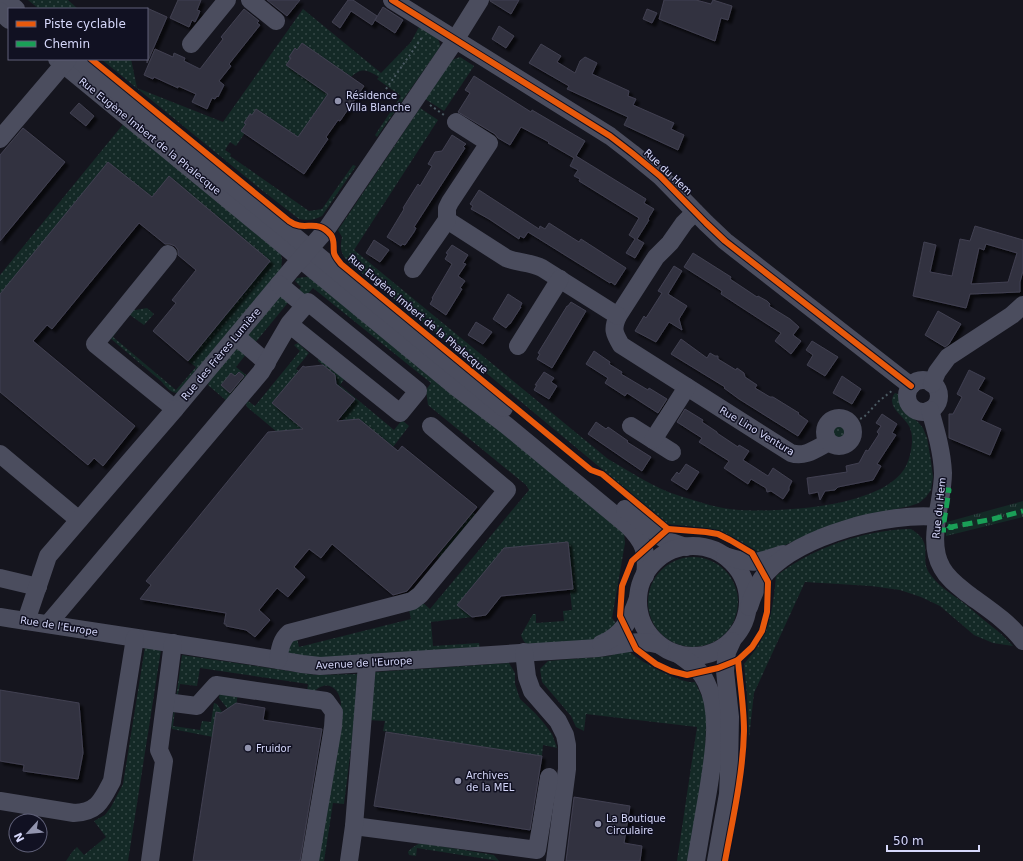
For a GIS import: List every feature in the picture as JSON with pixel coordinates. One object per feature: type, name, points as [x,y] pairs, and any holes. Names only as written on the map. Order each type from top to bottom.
[{"type":"street","points":[[5,0],[15,8]]},
{"type":"street","points":[[191,44],[227,0]]},
{"type":"street","points":[[250,0],[276,21]]},
{"type":"street","name":"Rue du Hem","points":[[392,0],[610,136],[649,167],[725,240],[905,382]]},
{"type":"street","name":"Rue des Frères Lumière","points":[[168,254],[95,344],[175,409],[326,230],[480,0]]},
{"type":"street","points":[[0,11],[8,19]]},
{"type":"street","points":[[0,140],[6,121],[66,60]]},
{"type":"street","name":"Rue Eugène Imbert de la Phalecque","points":[[66,60],[305,254],[647,527],[664,540],[686,547]]},
{"type":"street","points":[[413,268],[447,220],[447,208],[450,202],[489,143],[456,122]]},
{"type":"street","name":"Rue Lino Ventura","points":[[690,206],[684,223],[670,243],[656,257],[618,316],[614,326],[616,337],[621,345],[796,455],[806,454],[829,442],[825,433],[827,424],[830,421],[844,418],[851,423]]},
{"type":"street","points":[[447,220],[506,258],[536,265],[618,316]]},
{"type":"street","name":"Rue Eugène Imbert de la Phalecque","points":[[305,254],[456,387],[512,430],[627,526],[635,534],[646,555],[642,584]]},
{"type":"street","points":[[518,346],[560,279]]},
{"type":"street","points":[[279,284],[304,306]]},
{"type":"street","points":[[48,624],[261,372],[289,324],[308,302],[418,391],[400,413],[289,324]]},
{"type":"street","points":[[932,384],[937,372],[948,357],[1012,315],[1023,305]]},
{"type":"street","points":[[236,336],[267,363]]},
{"type":"street","points":[[925,381],[932,384],[937,390],[938,398],[936,405],[930,410],[920,412],[911,406],[907,396],[905,382],[925,381]]},
{"type":"street","points":[[653,440],[687,387]]},
{"type":"street","points":[[26,621],[48,556],[175,409]]},
{"type":"street","name":"Rue du Hem","points":[[930,410],[940,444],[942,464],[942,490],[935,547],[939,561],[946,575],[957,586],[1008,624],[1023,641]]},
{"type":"street","points":[[278,660],[282,642],[285,636],[289,633],[412,602],[420,595],[507,490],[431,426]]},
{"type":"street","points":[[631,426],[672,452]]},
{"type":"street","points":[[0,454],[80,520]]},
{"type":"street","points":[[696,861],[713,761],[714,709],[711,694],[702,674],[694,666],[668,649],[648,632],[642,621],[639,604],[642,584],[651,566],[664,555],[686,547],[706,548],[725,556],[747,562],[766,561],[796,551],[835,533],[868,524],[909,516],[938,517]]},
{"type":"street","points":[[668,649],[688,656],[708,654],[721,649],[732,640],[740,630],[759,583],[767,573],[796,551]]},
{"type":"street","points":[[725,556],[735,565],[743,577],[748,597],[747,611]]},
{"type":"street","points":[[0,578],[38,587]]},
{"type":"street","name":"Avenue de l'Europe","points":[[588,648],[617,636],[633,611],[642,584]]},
{"type":"street","name":"Rue de l'Europe","points":[[0,617],[117,636]]},
{"type":"street","name":"Avenue de l'Europe","points":[[117,636],[173,643],[320,666],[606,647],[636,642],[651,642],[668,649]]},
{"type":"street","points":[[0,801],[74,813],[84,812],[96,807],[103,799],[112,781],[135,638]]},
{"type":"street","points":[[716,861],[728,794],[730,717],[725,672],[727,652],[732,640]]},
{"type":"street","points":[[150,861],[164,761],[159,750],[173,643]]},
{"type":"street","points":[[524,652],[527,677],[532,691],[558,721],[568,745],[567,769],[555,861]]},
{"type":"street","points":[[349,861],[354,826],[367,664]]},
{"type":"street","points":[[166,702],[197,706],[216,685],[326,701],[334,712],[333,728],[310,861]]},
{"type":"street","points":[[354,826],[539,855],[549,777]]},
{"type":"path","points":[[386,89],[431,24]]},
{"type":"path","points":[[417,96],[456,122]]},
{"type":"path","points":[[851,423],[871,412],[879,401],[905,382]]},
{"type":"green space","points":[[28,0],[68,0],[77,8],[38,8]]},
{"type":"green space","points":[[303,9],[381,73],[411,42],[419,27],[436,37],[440,43],[440,47],[377,137],[375,135],[401,96],[377,79],[379,77],[368,71],[358,72],[351,77],[302,43],[297,50],[295,48],[289,57],[328,94],[298,137],[257,109],[252,115],[250,114],[244,122],[246,124],[241,131],[245,133],[236,146],[230,142],[225,150],[231,154],[230,156],[309,211],[322,209],[353,165],[356,166],[322,216],[308,220],[299,219],[102,60],[131,60],[137,88],[223,122]]},
{"type":"green space","points":[[460,57],[474,66],[444,111],[425,99],[452,60]]},
{"type":"green space","points":[[420,108],[438,120],[354,250],[608,459],[670,493],[724,508],[739,510],[779,510],[804,508],[854,499],[876,491],[894,480],[908,462],[912,446],[912,435],[909,426],[893,406],[892,398],[895,393],[898,394],[902,410],[918,422],[923,428],[927,438],[933,477],[931,490],[926,497],[919,503],[910,506],[858,517],[802,537],[763,556],[723,532],[705,528],[668,524],[485,372],[348,262],[343,256],[341,248],[342,237],[338,230]]},
{"type":"green space","points":[[125,122],[280,249],[282,260],[281,269],[179,393],[169,390],[162,382],[110,338],[114,330],[118,330],[113,337],[176,390],[196,367],[188,361],[270,261],[169,177],[152,197],[108,162],[0,296],[0,275]]},
{"type":"green space","points":[[314,276],[624,532],[625,543],[612,618],[619,627],[598,640],[529,645],[523,640],[521,635],[533,614],[536,614],[536,623],[564,621],[563,611],[572,610],[570,590],[572,589],[568,542],[458,605],[472,617],[431,622],[433,646],[479,643],[480,649],[332,659],[287,654],[289,643],[297,638],[299,647],[411,619],[409,610],[422,602],[430,609],[529,490],[526,485],[428,405],[426,390],[431,383],[313,288],[305,297],[297,292],[301,287],[295,281],[297,278]]},
{"type":"green space","points":[[281,293],[291,299],[254,344],[247,335]]},
{"type":"green space","points":[[147,308],[154,314],[144,325],[130,315],[124,322],[129,311]]},
{"type":"green space","points":[[298,343],[309,353],[296,369],[299,371],[272,403],[303,429],[277,432],[247,407],[246,403],[248,401],[255,406],[300,351],[294,345]]},
{"type":"green space","points":[[236,348],[247,353],[236,367],[250,378],[229,403],[208,385],[209,381]]},
{"type":"green space","points":[[320,358],[345,378],[340,385],[394,430],[402,420],[409,426],[393,447],[359,419],[353,419],[348,425],[342,425],[341,416],[355,399],[336,384],[335,375],[318,361]]},
{"type":"green space","points":[[840,423],[846,426],[849,432],[846,438],[840,441],[834,438],[831,432],[834,426]]},
{"type":"green space","points":[[1023,501],[1023,517],[946,536],[947,522]]},
{"type":"green space","points":[[473,512],[479,520],[444,562],[437,556]]},
{"type":"green space","points":[[911,529],[923,540],[925,545],[925,562],[933,578],[1001,634],[1013,646],[993,643],[974,635],[940,606],[921,597],[900,590],[871,586],[805,582],[754,693],[749,738],[744,664],[757,647],[769,620],[776,576],[807,557],[840,542],[875,533]]},
{"type":"green space","points":[[693,557],[710,560],[725,570],[735,585],[738,602],[735,619],[725,634],[710,644],[693,647],[676,644],[661,634],[651,619],[648,602],[651,585],[661,570],[676,560]]},
{"type":"green space","points":[[145,647],[161,650],[128,861],[66,861],[77,847],[84,855],[106,837],[94,821],[105,815],[123,784]]},
{"type":"green space","points":[[628,650],[640,660],[660,671],[681,680],[695,682],[706,705],[705,753],[689,861],[677,861],[697,727],[586,714],[584,731],[576,727],[571,716],[542,682],[540,669],[548,661],[609,656]]},
{"type":"green space","points":[[182,655],[316,675],[358,674],[360,676],[344,804],[333,803],[324,861],[318,861],[341,703],[337,692],[331,686],[322,686],[313,693],[307,692],[308,684],[200,668],[197,686],[180,684],[177,699]]},
{"type":"green space","points":[[509,663],[515,673],[515,684],[520,699],[543,722],[552,734],[557,748],[543,745],[542,756],[383,731],[385,721],[368,720],[375,672]]},
{"type":"green space","points":[[220,692],[238,692],[235,715],[231,713],[219,698]]},
{"type":"green space","points":[[214,703],[217,704],[222,712],[213,737],[172,729],[171,726],[175,710],[173,726],[200,730],[202,721],[211,722]]},
{"type":"green space","points":[[421,843],[494,855],[499,861],[417,848],[416,856],[409,855],[409,851]]},
{"type":"building","points":[[178,0],[201,0],[197,10],[200,11],[198,16],[195,22],[192,20],[189,27],[170,18]]},
{"type":"building","points":[[267,0],[300,0],[287,16]]},
{"type":"building","points":[[348,0],[353,0],[377,16],[372,25],[351,11],[340,28],[332,22]]},
{"type":"building","points":[[490,0],[519,0],[511,14]]},
{"type":"building","points":[[664,0],[696,0],[711,4],[713,0],[732,6],[728,20],[721,18],[715,41],[659,19]]},
{"type":"building","points":[[383,7],[403,20],[395,33],[375,20]]},
{"type":"building","points":[[148,8],[167,17],[147,63],[148,60]]},
{"type":"building","points":[[244,9],[259,21],[257,23],[260,25],[229,64],[231,66],[219,81],[224,85],[218,97],[217,96],[215,99],[212,98],[207,109],[192,102],[196,94],[154,77],[153,79],[144,75],[155,49],[173,57],[174,53],[185,58],[184,61],[200,69],[223,39],[221,37]]},
{"type":"building","points":[[647,9],[657,13],[652,23],[643,19]]},
{"type":"building","points":[[499,26],[514,36],[506,48],[492,39]]},
{"type":"building","name":"Résidence Villa Blanche","points":[[302,43],[364,86],[340,121],[338,120],[326,137],[328,139],[304,174],[241,131],[250,114],[252,115],[256,109],[298,137],[328,94],[286,65],[295,48],[297,50]]},
{"type":"building","points":[[541,44],[561,56],[557,62],[575,73],[580,61],[585,57],[597,63],[592,74],[629,91],[628,96],[636,99],[633,105],[674,123],[671,129],[684,135],[678,150],[624,125],[628,117],[567,89],[569,86],[529,63]]},
{"type":"building","points":[[474,76],[531,112],[532,110],[585,141],[576,156],[646,199],[644,203],[654,209],[637,239],[644,243],[635,258],[626,253],[635,239],[629,235],[639,218],[579,181],[580,179],[574,176],[578,170],[570,166],[574,158],[521,127],[510,145],[498,138],[495,134],[458,112],[470,93],[465,90]]},
{"type":"building","points":[[79,103],[94,116],[86,126],[70,113]]},
{"type":"building","points":[[23,128],[65,162],[0,241],[0,155]]},
{"type":"building","points":[[452,135],[466,144],[463,147],[465,148],[414,227],[416,228],[414,232],[405,245],[402,244],[401,246],[387,237],[418,184],[420,186],[432,166],[428,164],[435,152],[442,151]]},
{"type":"building","points":[[108,162],[152,197],[169,176],[270,261],[188,361],[153,331],[176,303],[172,300],[196,270],[178,255],[178,250],[175,246],[165,244],[139,223],[52,329],[47,325],[33,341],[135,426],[103,466],[94,458],[88,465],[0,392],[0,294]]},
{"type":"building","points":[[479,190],[539,229],[540,226],[545,229],[549,223],[579,242],[581,239],[626,268],[615,285],[528,232],[524,238],[520,236],[519,239],[471,209],[473,206],[470,204]]},
{"type":"building","points":[[975,226],[1023,240],[1023,271],[1020,282],[1020,292],[970,294],[966,308],[913,296],[924,242],[936,245],[930,272],[952,276],[960,239],[970,241]],"holes":[[[986,244],[1017,253],[1008,282],[971,284],[979,248],[984,250]]]},
{"type":"building","points":[[374,240],[389,250],[380,262],[366,253]]},
{"type":"building","points":[[452,245],[468,255],[463,263],[466,264],[458,276],[465,281],[460,288],[462,289],[446,315],[430,304],[452,264],[445,259],[448,254],[446,253]]},
{"type":"building","points":[[693,253],[731,277],[730,279],[757,297],[758,296],[767,301],[770,304],[769,306],[790,319],[799,327],[793,335],[801,341],[791,354],[775,341],[781,333],[721,294],[722,291],[684,267]]},
{"type":"building","points":[[674,266],[682,271],[668,294],[687,306],[679,319],[682,330],[669,322],[656,342],[635,331],[644,316],[646,318],[662,293],[658,291]]},
{"type":"building","points":[[508,294],[522,303],[521,307],[506,328],[493,319]]},
{"type":"building","points":[[571,302],[586,311],[552,368],[537,359],[540,354],[538,353]]},
{"type":"building","points":[[938,311],[961,324],[949,344],[945,347],[925,335]]},
{"type":"building","points":[[476,322],[492,332],[483,344],[468,335]]},
{"type":"building","points":[[681,339],[707,358],[710,353],[718,356],[718,359],[744,373],[745,377],[757,385],[755,388],[799,413],[798,414],[808,421],[798,436],[739,399],[724,388],[725,387],[671,354]]},
{"type":"building","points":[[812,341],[838,357],[825,376],[807,365],[813,355],[806,350]]},
{"type":"building","points":[[594,351],[610,362],[609,364],[622,372],[621,374],[667,399],[658,413],[627,393],[625,396],[605,383],[608,378],[586,364]]},
{"type":"building","points":[[323,365],[335,375],[336,384],[355,399],[337,421],[359,419],[398,451],[402,446],[477,507],[407,591],[393,595],[332,544],[321,558],[309,549],[294,567],[305,577],[288,597],[277,588],[259,610],[270,620],[255,637],[246,630],[226,626],[226,624],[224,624],[226,613],[140,599],[151,585],[146,581],[268,432],[303,429],[272,403],[303,366]]},
{"type":"building","points":[[969,370],[985,378],[978,390],[993,398],[981,420],[1001,429],[990,455],[949,438],[949,414],[953,414],[962,397],[957,394]]},
{"type":"building","points":[[239,372],[244,376],[230,393],[221,385],[231,373],[235,376]]},
{"type":"building","points":[[544,372],[554,378],[551,382],[557,386],[549,399],[534,390],[537,385],[535,385]]},
{"type":"building","points":[[842,376],[861,389],[852,404],[833,393]]},
{"type":"building","points":[[685,409],[703,420],[702,422],[738,447],[739,445],[749,451],[743,460],[768,476],[773,468],[792,481],[789,490],[783,499],[771,491],[767,492],[766,488],[751,479],[748,484],[724,468],[729,461],[699,442],[702,438],[677,422]]},
{"type":"building","points":[[882,414],[897,424],[892,433],[896,435],[877,464],[881,466],[873,480],[838,487],[835,490],[825,491],[820,500],[818,492],[809,494],[807,478],[847,472],[846,466],[859,463],[866,450],[868,451],[879,434],[877,432],[881,426],[876,423]]},
{"type":"building","points":[[596,422],[606,429],[608,427],[628,441],[627,442],[651,457],[642,471],[588,434]]},
{"type":"building","points":[[686,464],[699,472],[687,490],[671,480],[677,472],[679,474]]},
{"type":"building","points":[[568,542],[573,589],[501,596],[486,615],[472,617],[457,605],[504,548]]},
{"type":"building","points":[[0,690],[79,703],[83,753],[78,779],[23,771],[24,765],[0,761]]},
{"type":"building","points":[[236,703],[265,708],[263,720],[322,729],[300,861],[193,861],[216,712],[221,713]]},
{"type":"building","name":"Archives de la MEL","points":[[386,732],[542,756],[530,830],[374,806]]},
{"type":"building","name":"La Boutique Circulaire","points":[[574,797],[630,806],[624,843],[642,846],[640,861],[566,861]]},
{"type":"marked path","points":[[942,490],[949,490],[944,522],[951,527],[993,519],[1023,511]]},
{"type":"marked path","points":[[936,530],[951,530],[951,527]]},
{"type":"cycle path","points":[[392,0],[610,136],[660,176],[725,241],[911,386]]},
{"type":"cycle path","points":[[92,60],[289,221],[300,226],[315,226],[326,230],[332,237],[334,254],[341,264],[591,470],[602,474],[668,529]]},
{"type":"cycle path","points":[[668,529],[718,534],[730,540],[752,553],[768,582],[767,612],[762,631],[752,647],[738,660],[718,668],[687,675],[671,671],[656,664],[636,649],[620,616],[622,586],[632,561],[668,529]]},
{"type":"cycle path","points":[[725,861],[742,763],[744,731],[738,660]]},
{"type":"place","name":"Résidence Villa Blanche","points":[[338,101]]},
{"type":"place","name":"Fruidor","points":[[248,748]]},
{"type":"place","name":"Archives de la MEL","points":[[458,781]]},
{"type":"place","name":"La Boutique Circulaire","points":[[598,824]]}]
